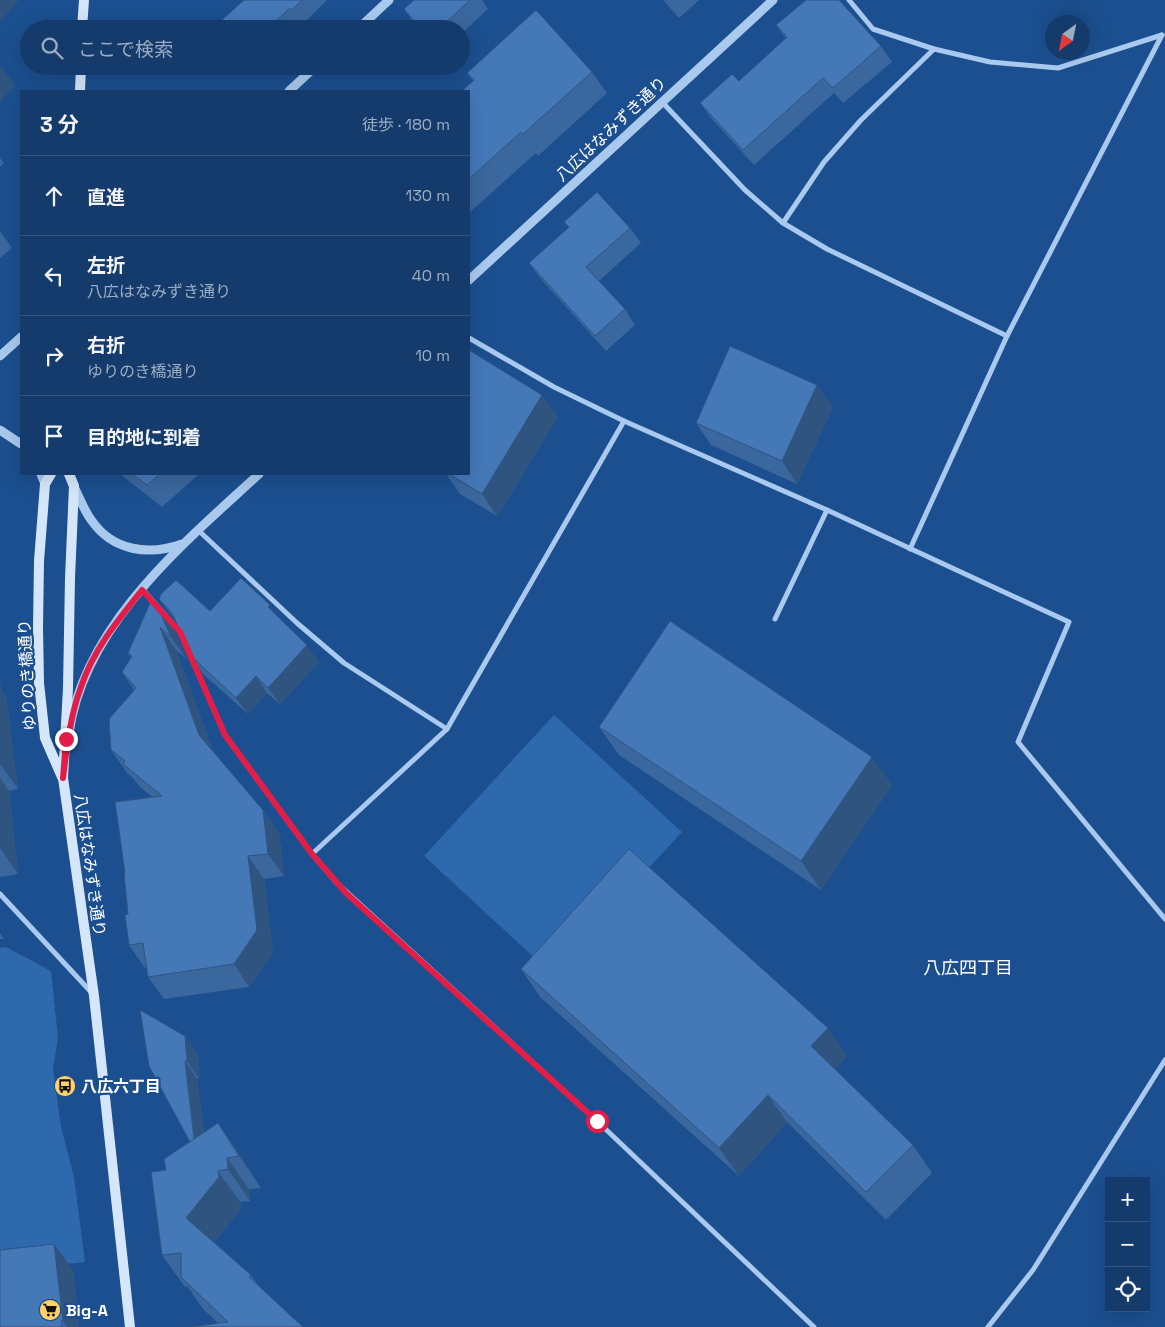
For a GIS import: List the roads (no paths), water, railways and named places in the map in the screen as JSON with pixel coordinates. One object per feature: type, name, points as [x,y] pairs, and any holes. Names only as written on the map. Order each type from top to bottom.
[{"type":"main road","points":[[83,20],[84,0]]},
{"type":"main road","points":[[80,90],[81,75]]},
{"type":"main road","points":[[63,778],[68,688],[74,486],[69,475]]},
{"type":"main road","name":"ゆりのき橋通り","points":[[43,479],[38,627],[40,683],[45,738],[63,778]]},
{"type":"main road","name":"八広はなみずき通り","points":[[63,778],[94,996],[130,1327]]},
{"type":"street","points":[[368,20],[389,0]]},
{"type":"street","name":"八広はなみずき通り","points":[[470,279],[773,0]]},
{"type":"street","points":[[849,0],[873,29],[934,49],[990,62],[1058,68],[1163,35]]},
{"type":"street","points":[[910,549],[1007,336],[1163,35]]},
{"type":"street","points":[[783,223],[824,162],[861,120],[934,49]]},
{"type":"street","points":[[290,90],[306,75]]},
{"type":"street","points":[[662,102],[745,190],[783,223],[827,249],[1007,336]]},
{"type":"street","points":[[0,356],[20,338]]},
{"type":"street","points":[[470,339],[554,387],[624,421],[827,510],[1069,622],[1018,742],[1165,919]]},
{"type":"street","points":[[312,854],[447,729],[624,421]]},
{"type":"street","points":[[0,430],[20,443]]},
{"type":"street","name":"八広はなみずき通り","points":[[63,778],[69,730],[81,687],[95,654],[116,622],[183,544],[258,475]]},
{"type":"street","points":[[74,486],[98,530],[124,547],[151,551],[166,550],[183,544]]},
{"type":"street","points":[[775,619],[827,510]]},
{"type":"street","points":[[198,530],[297,624],[344,662],[447,729]]},
{"type":"street","points":[[142,590],[180,632],[225,735],[312,854],[346,893],[597,1121],[814,1327]]},
{"type":"street","points":[[0,894],[94,996]]},
{"type":"street","points":[[988,1327],[1033,1270],[1165,1060]]},
{"type":"place","name":"八広六丁目","points":[[65,1086]]},
{"type":"place","name":"Big-A","points":[[50,1310]]},
{"type":"district","name":"八広四丁目","points":[[968,967]]}]
